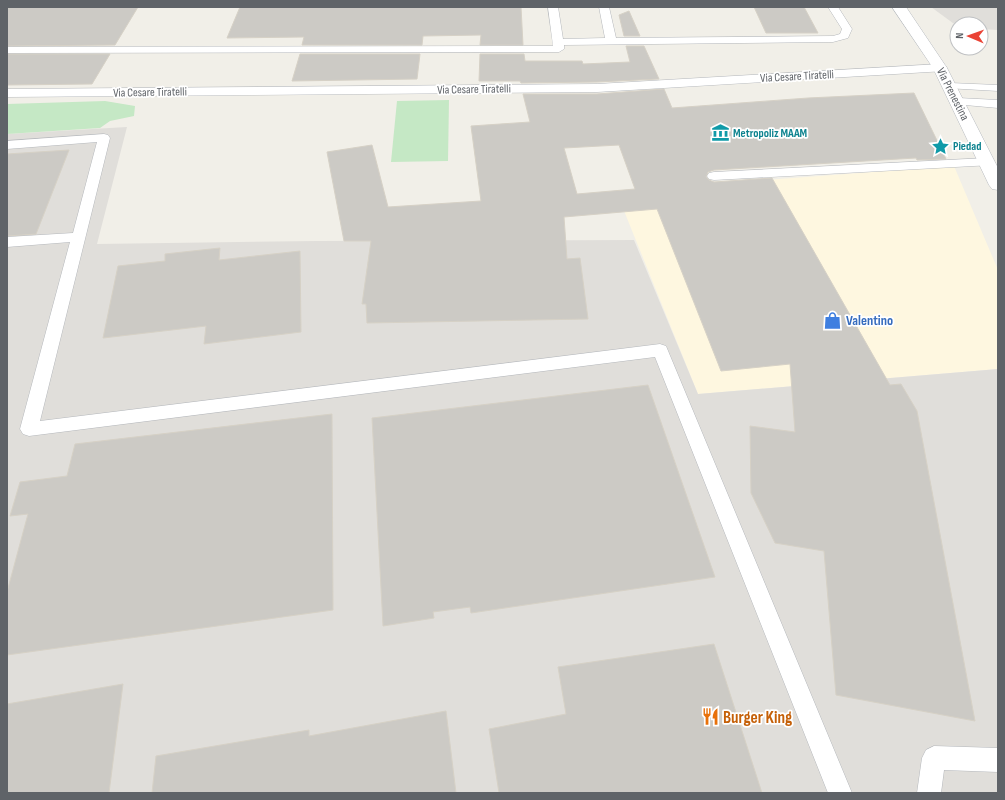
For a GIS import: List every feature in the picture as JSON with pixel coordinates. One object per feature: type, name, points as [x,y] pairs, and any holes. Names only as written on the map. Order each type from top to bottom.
[{"type":"street","name":"Via Prenestina","points":[[899,7],[940,68],[998,185]]},
{"type":"street","name":"Via Cesare Tiratelli","points":[[7,93],[597,88],[940,68]]},
{"type":"lane","points":[[7,50],[559,49],[553,7]]},
{"type":"lane","points":[[604,7],[611,42]]},
{"type":"lane","points":[[558,42],[833,39],[844,36],[847,29],[833,7]]},
{"type":"lane","points":[[950,86],[998,88]]},
{"type":"lane","points":[[958,102],[998,104]]},
{"type":"lane","points":[[7,145],[104,138],[28,429],[660,350],[840,793]]},
{"type":"lane","points":[[714,176],[987,162]]},
{"type":"lane","points":[[7,242],[79,237]]},
{"type":"lane","points":[[930,793],[934,758],[998,760]]},
{"type":"shaded area","points":[[931,7],[998,7],[998,30],[989,29],[989,16],[949,16],[949,20]]},
{"type":"shaded area","points":[[127,127],[97,244],[317,241],[634,240],[698,394],[998,369],[998,793],[7,793],[7,134]]},
{"type":"shaded area","name":"Valentino","points":[[954,166],[998,270],[998,369],[698,394],[616,191]]},
{"type":"green space","points":[[449,100],[448,161],[391,162],[397,101]]},
{"type":"green space","points":[[105,101],[135,106],[134,116],[110,121],[100,128],[7,134],[7,104]]},
{"type":"building","points":[[7,7],[138,7],[115,45],[7,46]]},
{"type":"building","points":[[240,7],[521,7],[523,45],[480,45],[481,35],[423,36],[422,45],[302,45],[304,37],[227,38]]},
{"type":"building","points":[[754,7],[804,7],[818,33],[766,33]]},
{"type":"building","points":[[629,11],[640,36],[624,36],[619,15]]},
{"type":"building","points":[[626,46],[644,46],[659,79],[597,82],[521,83],[520,81],[479,81],[480,54],[524,54],[525,61],[582,61],[583,64],[630,62]]},
{"type":"building","points":[[7,54],[110,54],[92,84],[7,85]]},
{"type":"building","points":[[300,54],[420,54],[417,79],[292,81]]},
{"type":"building","points":[[664,89],[672,108],[808,98],[914,93],[946,159],[917,160],[916,158],[714,170],[708,172],[706,177],[714,182],[772,178],[890,385],[901,384],[917,411],[975,721],[836,695],[824,551],[775,543],[751,493],[750,426],[795,432],[790,364],[721,371],[657,209],[564,217],[567,259],[580,258],[588,319],[367,323],[366,304],[362,304],[371,241],[344,241],[327,152],[372,145],[388,207],[481,201],[471,126],[530,122],[523,94],[597,94]],"holes":[[[619,145],[635,189],[577,194],[564,148]]]},
{"type":"building","points":[[69,150],[36,234],[7,236],[7,154]]},
{"type":"building","points":[[220,248],[219,260],[300,251],[301,332],[204,344],[206,326],[103,338],[118,266],[165,261],[165,254]]},
{"type":"building","points":[[648,385],[715,577],[471,613],[470,607],[433,612],[434,618],[383,626],[372,418]]},
{"type":"building","points":[[332,414],[333,610],[7,655],[7,592],[28,514],[10,516],[20,482],[67,476],[75,444]]},
{"type":"building","points":[[714,644],[762,793],[499,793],[489,729],[566,714],[558,667]]},
{"type":"building","points":[[123,684],[109,793],[7,793],[7,704]]},
{"type":"building","points":[[446,711],[456,793],[152,793],[156,756],[309,730],[309,736]]},
{"type":"place","name":"Metropoliz MAAM","points":[[720,133]]},
{"type":"place","name":"Piedad","points":[[940,146]]},
{"type":"place","name":"Valentino","points":[[833,320]]},
{"type":"place","name":"Burger King","points":[[710,717]]}]
